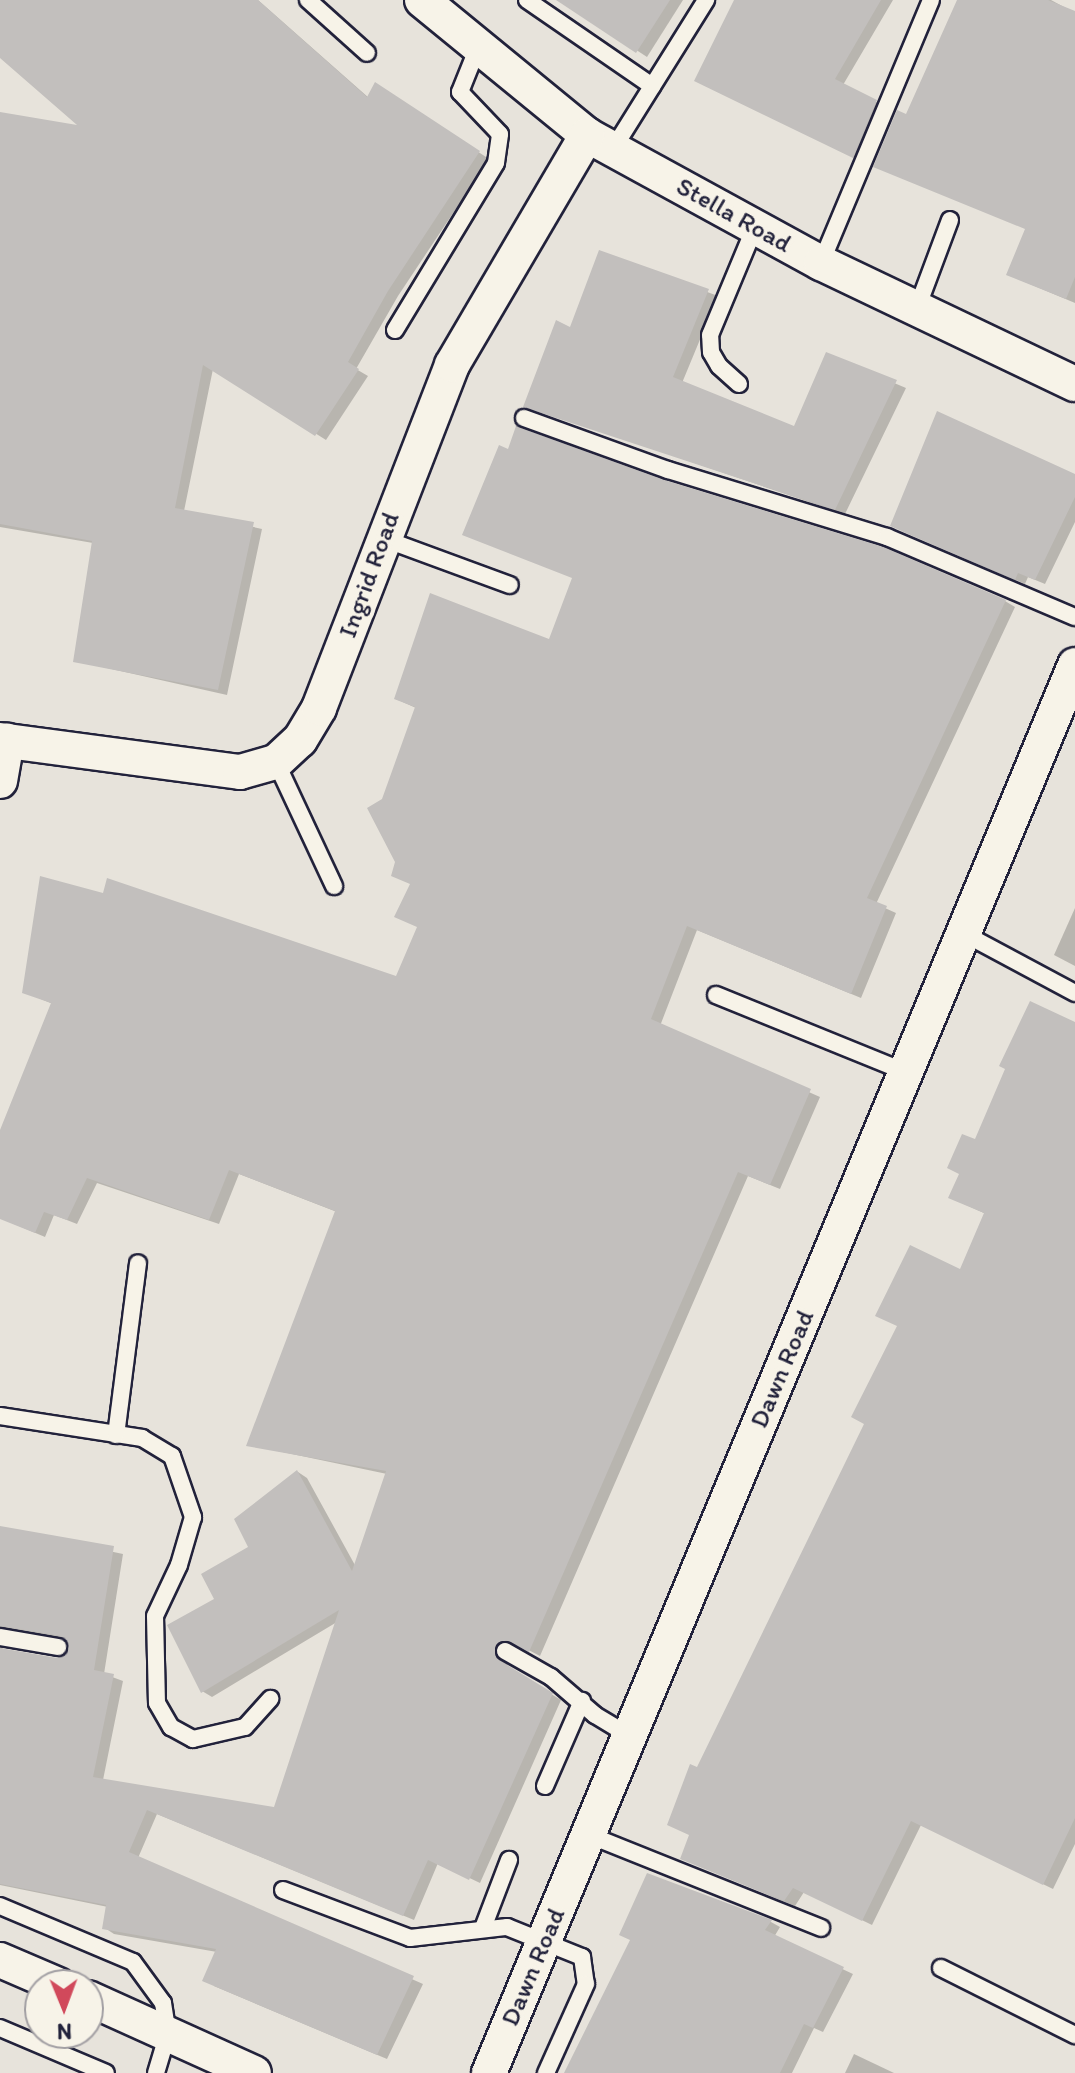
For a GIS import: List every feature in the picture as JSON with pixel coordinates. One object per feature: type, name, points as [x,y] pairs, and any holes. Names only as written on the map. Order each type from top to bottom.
[{"type":"street","name":"Stella Road","points":[[422,0],[600,142],[821,263],[916,311],[1075,384]]},
{"type":"street","name":"Ingrid Road","points":[[276,762],[300,740],[319,708],[382,538],[452,365],[600,142]]},
{"type":"street","name":"Dawn Road","points":[[489,2073],[1075,665]]},
{"type":"street","points":[[0,781],[4,740],[200,770],[240,772],[276,762]]},
{"type":"street","points":[[0,1960],[24,1970]]},
{"type":"street","points":[[104,2005],[168,2033],[207,2063],[254,2073]]},
{"type":"lane","points":[[308,0],[367,53]]},
{"type":"lane","points":[[527,0],[652,86]]},
{"type":"lane","points":[[600,142],[652,86],[706,0]]},
{"type":"lane","points":[[821,263],[931,0]]},
{"type":"lane","points":[[395,330],[496,163],[500,134],[460,92],[478,47]]},
{"type":"lane","points":[[916,311],[950,220]]},
{"type":"lane","points":[[739,384],[719,366],[711,352],[710,335],[755,227]]},
{"type":"lane","points":[[524,418],[668,470],[887,537],[1075,617]]},
{"type":"lane","points":[[382,538],[510,585]]},
{"type":"lane","points":[[276,762],[334,886]]},
{"type":"lane","points":[[963,933],[1075,993]]},
{"type":"lane","points":[[716,995],[906,1072]]},
{"type":"lane","points":[[116,1435],[138,1263]]},
{"type":"lane","points":[[0,1416],[142,1438],[172,1456],[193,1517],[179,1565],[155,1616],[157,1703],[171,1727],[193,1739],[245,1727],[270,1699]]},
{"type":"lane","points":[[0,1637],[58,1647]]},
{"type":"lane","points":[[505,1651],[630,1736]]},
{"type":"lane","points":[[545,1786],[582,1701]]},
{"type":"lane","points":[[589,1835],[821,1928]]},
{"type":"lane","points":[[483,1928],[509,1860]]},
{"type":"lane","points":[[283,1890],[410,1938],[434,1939],[483,1928],[507,1927],[545,1938],[582,1957],[586,1984],[546,2073]]},
{"type":"lane","points":[[0,1906],[133,1962],[157,1990],[168,2033],[156,2073]]},
{"type":"lane","points":[[941,1968],[1075,2035]]},
{"type":"lane","points":[[0,2028],[106,2073]]},
{"type":"shaded area","points":[[0,0],[1075,0],[1075,2073],[0,2073]]},
{"type":"building","points":[[0,0],[258,0],[367,97],[375,82],[480,151],[388,291],[348,362],[359,369],[315,436],[203,365],[175,508],[254,522],[218,690],[73,662],[92,541],[0,524],[0,112],[77,125],[0,58]]},
{"type":"building","points":[[556,0],[670,0],[636,53]]},
{"type":"building","points":[[734,0],[881,0],[835,79],[877,100],[853,158],[694,81]]},
{"type":"building","points":[[957,0],[1048,0],[1075,11],[1075,277],[1066,299],[1006,275],[1025,229],[873,167],[897,110],[906,114]]},
{"type":"building","points":[[599,250],[709,289],[673,377],[794,426],[826,352],[897,380],[835,510],[523,407],[556,320],[570,327]]},
{"type":"building","points":[[937,411],[1075,474],[1075,497],[1035,580],[1018,573],[1015,580],[890,526]]},
{"type":"building","points":[[516,426],[664,480],[883,547],[1006,600],[867,898],[887,906],[851,994],[687,926],[651,1019],[811,1089],[770,1185],[738,1172],[529,1652],[506,1640],[495,1646],[499,1660],[553,1693],[469,1880],[428,1860],[403,1916],[147,1810],[129,1852],[414,1976],[377,2055],[202,1981],[216,1949],[102,1929],[106,1905],[0,1884],[0,1648],[57,1658],[69,1648],[61,1636],[0,1626],[0,1526],[114,1546],[94,1670],[114,1674],[93,1777],[274,1807],[339,1610],[201,1693],[167,1625],[214,1599],[201,1574],[248,1547],[234,1519],[297,1470],[352,1571],[386,1471],[246,1446],[335,1211],[229,1170],[209,1220],[87,1178],[67,1220],[44,1212],[35,1233],[0,1219],[0,1130],[51,1003],[22,993],[40,876],[103,893],[107,878],[396,976],[417,927],[394,917],[410,884],[391,876],[395,862],[367,808],[382,799],[415,707],[394,699],[430,593],[549,639],[572,578],[462,535],[499,445],[508,449]]},
{"type":"building","points":[[1030,1001],[1075,1022],[1075,1818],[1043,1885],[911,1821],[862,1921],[793,1888],[784,1901],[680,1859],[689,1835],[667,1825],[690,1764],[697,1767],[864,1424],[851,1417],[897,1326],[875,1316],[910,1245],[960,1269],[984,1213],[948,1198],[959,1174],[947,1168],[962,1134],[975,1139],[1005,1069],[999,1066]]},
{"type":"building","points":[[647,1873],[772,1920],[765,1930],[844,1967],[813,2028],[804,2024],[780,2073],[564,2073],[630,1940],[619,1935]]}]
